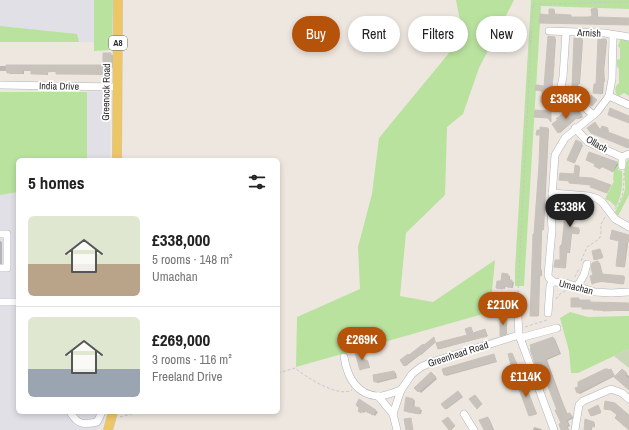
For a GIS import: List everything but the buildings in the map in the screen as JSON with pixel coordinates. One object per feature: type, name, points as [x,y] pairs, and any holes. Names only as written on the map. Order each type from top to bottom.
[{"type":"main road","name":"Greenock Road","points":[[117,158],[118,0]]},
{"type":"main road","points":[[108,430],[115,415]]},
{"type":"street","name":"Arnish","points":[[549,31],[606,34],[613,36],[622,35],[629,37]]},
{"type":"street","points":[[558,101],[563,77],[566,32]]},
{"type":"street","name":"Umachan","points":[[613,36],[612,79],[609,96],[602,107],[593,116],[575,128],[565,138],[555,155],[551,212],[552,230],[548,275],[552,281],[595,292],[629,292]]},
{"type":"street","name":"India Drive","points":[[0,85],[117,87]]},
{"type":"street","points":[[609,96],[629,105]]},
{"type":"street","points":[[544,98],[558,101],[577,100],[593,116]]},
{"type":"street","name":"Ollach","points":[[575,128],[588,142],[622,157]]},
{"type":"street","points":[[622,166],[622,157],[629,154]]},
{"type":"street","points":[[552,193],[596,198],[602,202],[615,219],[629,227]]},
{"type":"street","points":[[0,234],[7,234],[7,268],[0,268]]},
{"type":"street","points":[[574,286],[584,275],[582,264]]},
{"type":"street","points":[[548,313],[550,286],[552,281]]},
{"type":"street","points":[[498,300],[517,300],[520,336],[554,430]]},
{"type":"street","points":[[0,302],[16,302]]},
{"type":"street","name":"Greenhead Road","points":[[393,414],[401,390],[412,374],[421,367],[432,362],[520,336],[557,328]]},
{"type":"street","points":[[344,357],[350,379],[356,387],[363,392],[378,396],[401,390]]},
{"type":"street","points":[[575,430],[579,405],[582,401],[611,388],[622,393],[629,399]]},
{"type":"street","points":[[378,396],[393,414],[397,430]]},
{"type":"street","points":[[72,414],[80,423],[87,424],[97,422],[101,414]]},
{"type":"street","points":[[464,414],[474,430]]},
{"type":"path","points":[[517,300],[533,4],[629,2]]},
{"type":"path","points":[[574,286],[587,247],[599,239],[602,219],[616,209],[620,202],[624,188],[624,170],[622,166]]},
{"type":"path","points":[[280,372],[295,368],[312,381],[342,392],[348,392],[356,387]]},
{"type":"shaded area","points":[[0,0],[94,0],[94,42],[0,42]]},
{"type":"shaded area","points":[[110,91],[110,158],[87,158],[87,92]]},
{"type":"shaded area","points":[[16,192],[16,414],[104,414],[104,422],[97,430],[0,430],[0,195]]},
{"type":"green space","points":[[94,0],[113,0],[112,50],[94,51]]},
{"type":"green space","points":[[456,0],[514,0],[506,16],[476,16],[476,52],[487,52],[479,68],[463,114],[447,127],[445,195],[406,233],[400,296],[433,302],[495,260],[490,312],[296,367],[297,317],[360,289],[358,247],[372,194],[379,138],[450,52],[468,52],[468,16],[459,16]]},
{"type":"green space","points":[[531,0],[629,0],[629,9],[541,6],[524,286],[515,286],[515,269]]},
{"type":"green space","points":[[0,26],[77,34],[79,42],[0,42]]},
{"type":"green space","points":[[621,38],[629,41],[629,96],[624,93],[619,96],[616,94],[615,89],[619,83],[619,69],[617,66],[617,60],[620,59],[620,48],[618,46]]},
{"type":"green space","points":[[0,92],[87,92],[87,158],[16,158],[16,192],[0,195]]},
{"type":"green space","points":[[629,159],[629,195],[618,216],[615,212],[625,189],[624,168]]},
{"type":"green space","points":[[618,160],[618,170],[622,171],[622,189],[616,207],[610,201],[605,199],[614,181],[614,169]]},
{"type":"green space","points":[[570,312],[588,317],[629,316],[629,349],[578,373],[571,373],[569,351],[560,318]]},
{"type":"green space","points":[[629,349],[629,368],[614,356]]}]
